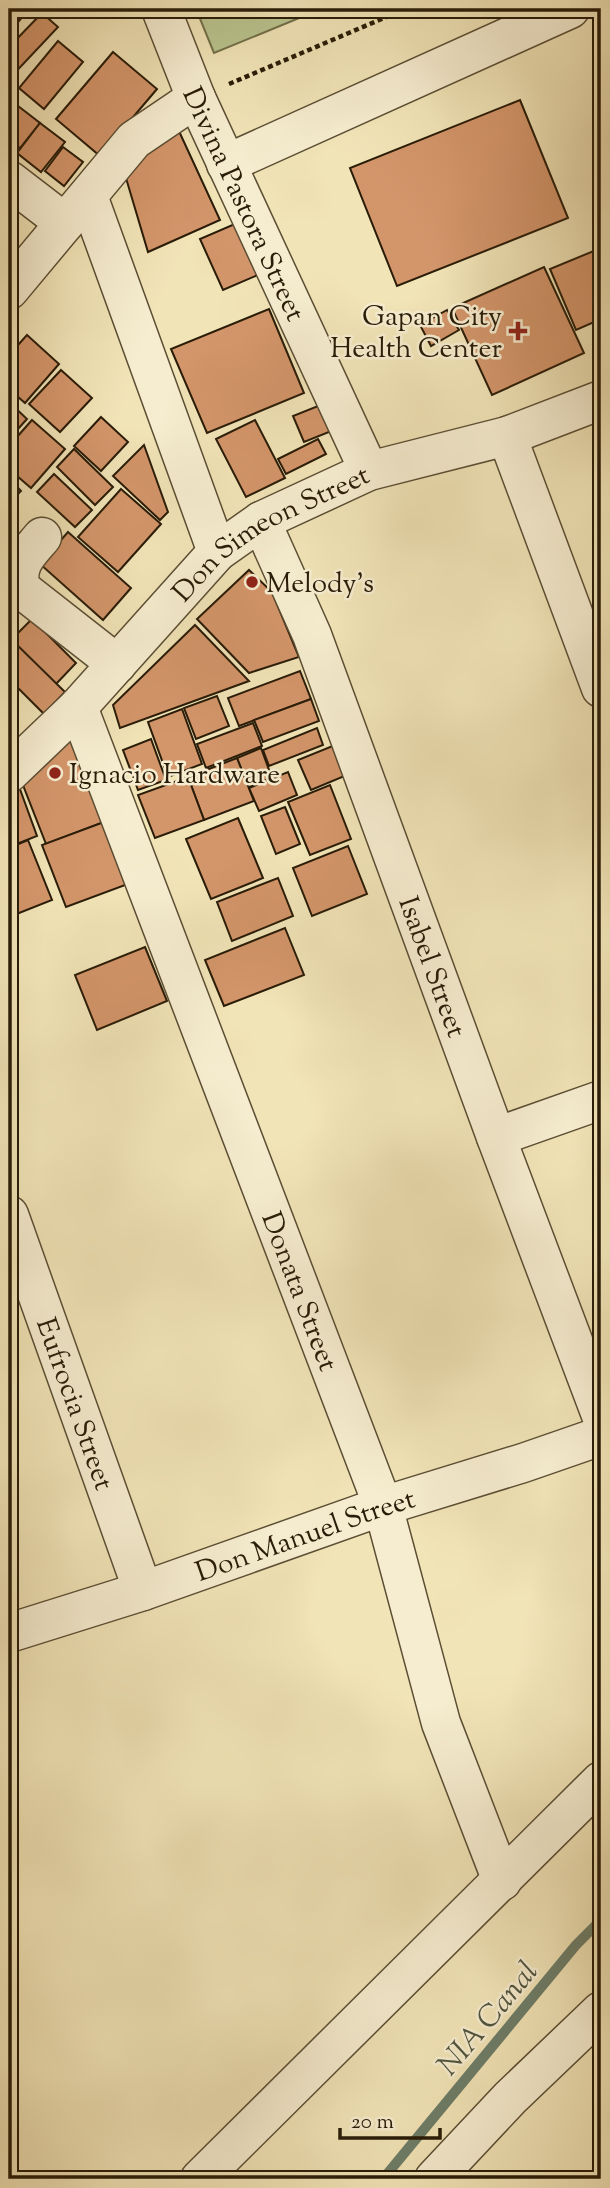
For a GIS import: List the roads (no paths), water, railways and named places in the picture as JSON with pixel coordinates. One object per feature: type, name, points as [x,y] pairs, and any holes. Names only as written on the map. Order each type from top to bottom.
[{"type":"street","name":"Divina Pastora Street","points":[[161,9],[195,98],[369,471]]},
{"type":"street","points":[[226,164],[570,9]]},
{"type":"street","points":[[9,289],[134,140],[195,98]]},
{"type":"street","points":[[9,180],[76,209],[217,552]]},
{"type":"street","name":"Don Simeon Street","points":[[9,773],[78,707],[217,552],[261,521],[369,471],[507,436],[601,400]]},
{"type":"street","points":[[507,436],[601,688]]},
{"type":"street","name":"Isabel Street","points":[[261,521],[312,635],[601,1415]]},
{"type":"street","points":[[42,537],[24,559],[18,573],[20,588],[117,664]]},
{"type":"street","name":"Donata Street","points":[[78,707],[383,1506],[440,1723],[502,1881]]},
{"type":"street","points":[[496,1137],[601,1100]]},
{"type":"street","name":"Eufrocia Street","points":[[9,1215],[143,1591]]},
{"type":"street","name":"Don Manuel Street","points":[[9,1633],[143,1591],[383,1506],[523,1464],[601,1436]]},
{"type":"street","points":[[200,2179],[601,1781]]},
{"type":"street","points":[[434,2179],[510,2098],[601,2011]]},
{"type":"waterway","name":"NIA Canal","points":[[383,2179],[576,1945],[601,1920]]},
{"type":"place","name":"Gapan City Health Center","points":[[518,331]]},
{"type":"place","name":"Melody's","points":[[252,582]]},
{"type":"place","name":"Ignacio Hardware","points":[[55,773]]}]
